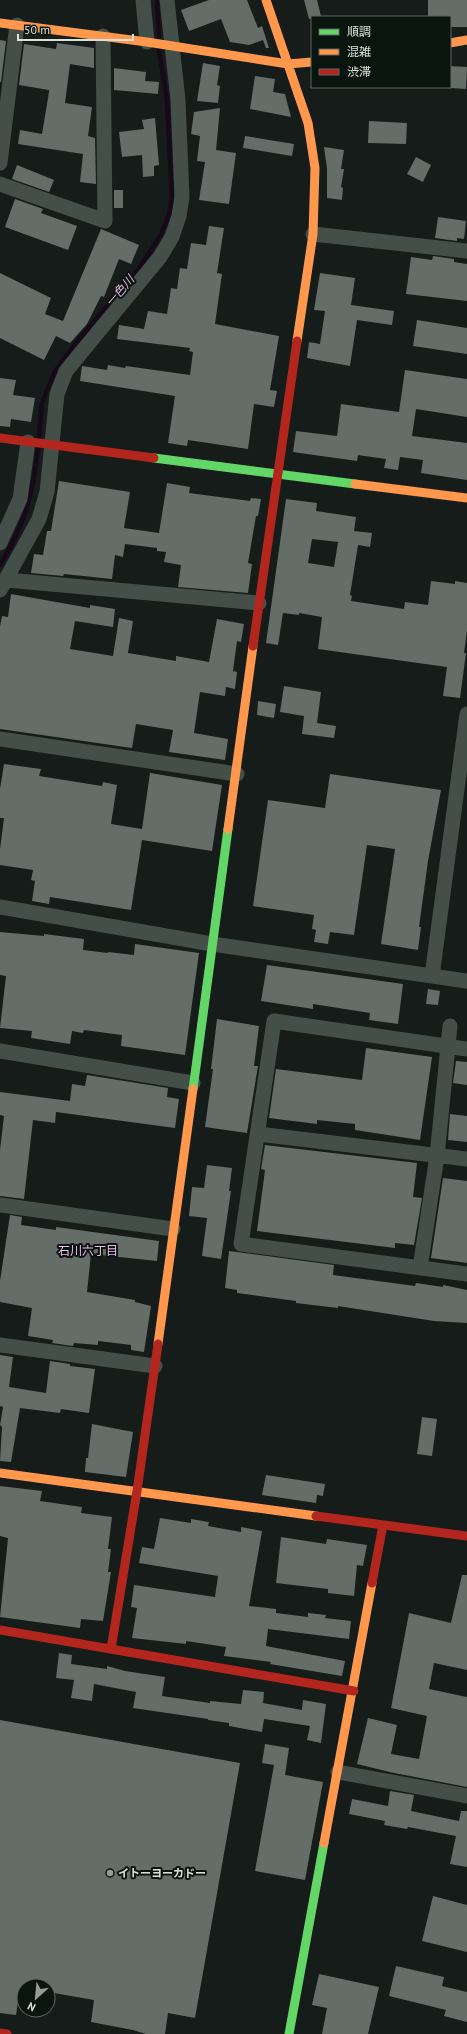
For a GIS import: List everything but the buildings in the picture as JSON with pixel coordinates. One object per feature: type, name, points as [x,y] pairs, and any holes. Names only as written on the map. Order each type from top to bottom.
[{"type":"street","points":[[143,0],[150,42]]},
{"type":"street","points":[[167,0],[169,46],[178,100],[182,197],[179,216],[172,237],[155,263],[66,371],[57,394],[47,492],[39,519],[3,585],[259,603]]},
{"type":"street","points":[[111,1649],[156,1366],[173,1229],[237,774],[277,473],[313,234],[313,161],[308,123],[266,0]]},
{"type":"street","points":[[0,23],[150,42],[288,64],[311,62]]},
{"type":"street","points":[[0,163],[17,26]]},
{"type":"street","points":[[0,184],[105,221],[102,36]]},
{"type":"street","points":[[451,43],[467,40]]},
{"type":"street","points":[[313,234],[467,251]]},
{"type":"street","points":[[0,438],[467,498]]},
{"type":"street","points":[[0,543],[20,499],[30,443]]},
{"type":"street","points":[[432,976],[463,772],[467,714]]},
{"type":"street","points":[[0,740],[237,774]]},
{"type":"street","points":[[0,907],[212,944],[467,981]]},
{"type":"street","points":[[467,1049],[274,1021],[241,1244],[467,1274]]},
{"type":"street","points":[[420,1268],[437,1156],[450,1026]]},
{"type":"street","points":[[0,1051],[193,1083]]},
{"type":"street","points":[[258,1134],[467,1159]]},
{"type":"street","points":[[0,1205],[173,1229]]},
{"type":"street","points":[[0,1345],[156,1366]]},
{"type":"street","points":[[0,1473],[467,1536]]},
{"type":"street","points":[[289,2034],[354,1691],[383,1525]]},
{"type":"street","points":[[0,1630],[354,1691]]},
{"type":"street","points":[[338,1772],[467,1796]]},
{"type":"street","points":[[0,2033],[7,2034]]},
{"type":"waterway","name":"一色川","points":[[157,0],[159,38]]},
{"type":"waterway","name":"一色川","points":[[39,437],[42,403],[54,373],[75,344],[139,269],[161,234],[169,215],[172,198],[167,100],[159,50]]},
{"type":"waterway","name":"一色川","points":[[0,565],[22,522],[30,495],[38,448]]},
{"type":"traffic: fast","points":[[154,458],[355,484]]},
{"type":"traffic: fast","points":[[193,1089],[228,829]]},
{"type":"traffic: fast","points":[[289,2034],[324,1843]]},
{"type":"traffic: slow","points":[[266,0],[308,123],[315,168],[313,234],[297,341]]},
{"type":"traffic: slow","points":[[0,23],[147,42],[288,64],[311,62]]},
{"type":"traffic: slow","points":[[451,43],[467,40]]},
{"type":"traffic: slow","points":[[355,484],[467,498]]},
{"type":"traffic: slow","points":[[228,829],[253,646]]},
{"type":"traffic: slow","points":[[158,1344],[193,1089]]},
{"type":"traffic: slow","points":[[0,1473],[316,1516]]},
{"type":"traffic: slow","points":[[324,1843],[372,1583]]},
{"type":"traffic: jam","points":[[253,646],[297,341]]},
{"type":"traffic: jam","points":[[0,438],[154,458]]},
{"type":"traffic: jam","points":[[111,1649],[137,1491],[158,1344]]},
{"type":"traffic: jam","points":[[316,1516],[467,1536]]},
{"type":"traffic: jam","points":[[372,1583],[383,1525]]},
{"type":"traffic: jam","points":[[0,1630],[354,1691]]},
{"type":"traffic: jam","points":[[0,2033],[7,2034]]},
{"type":"place","name":"イトーヨーカドー","points":[[110,1873]]},
{"type":"district","name":"石川六丁目","points":[[88,1251]]}]
